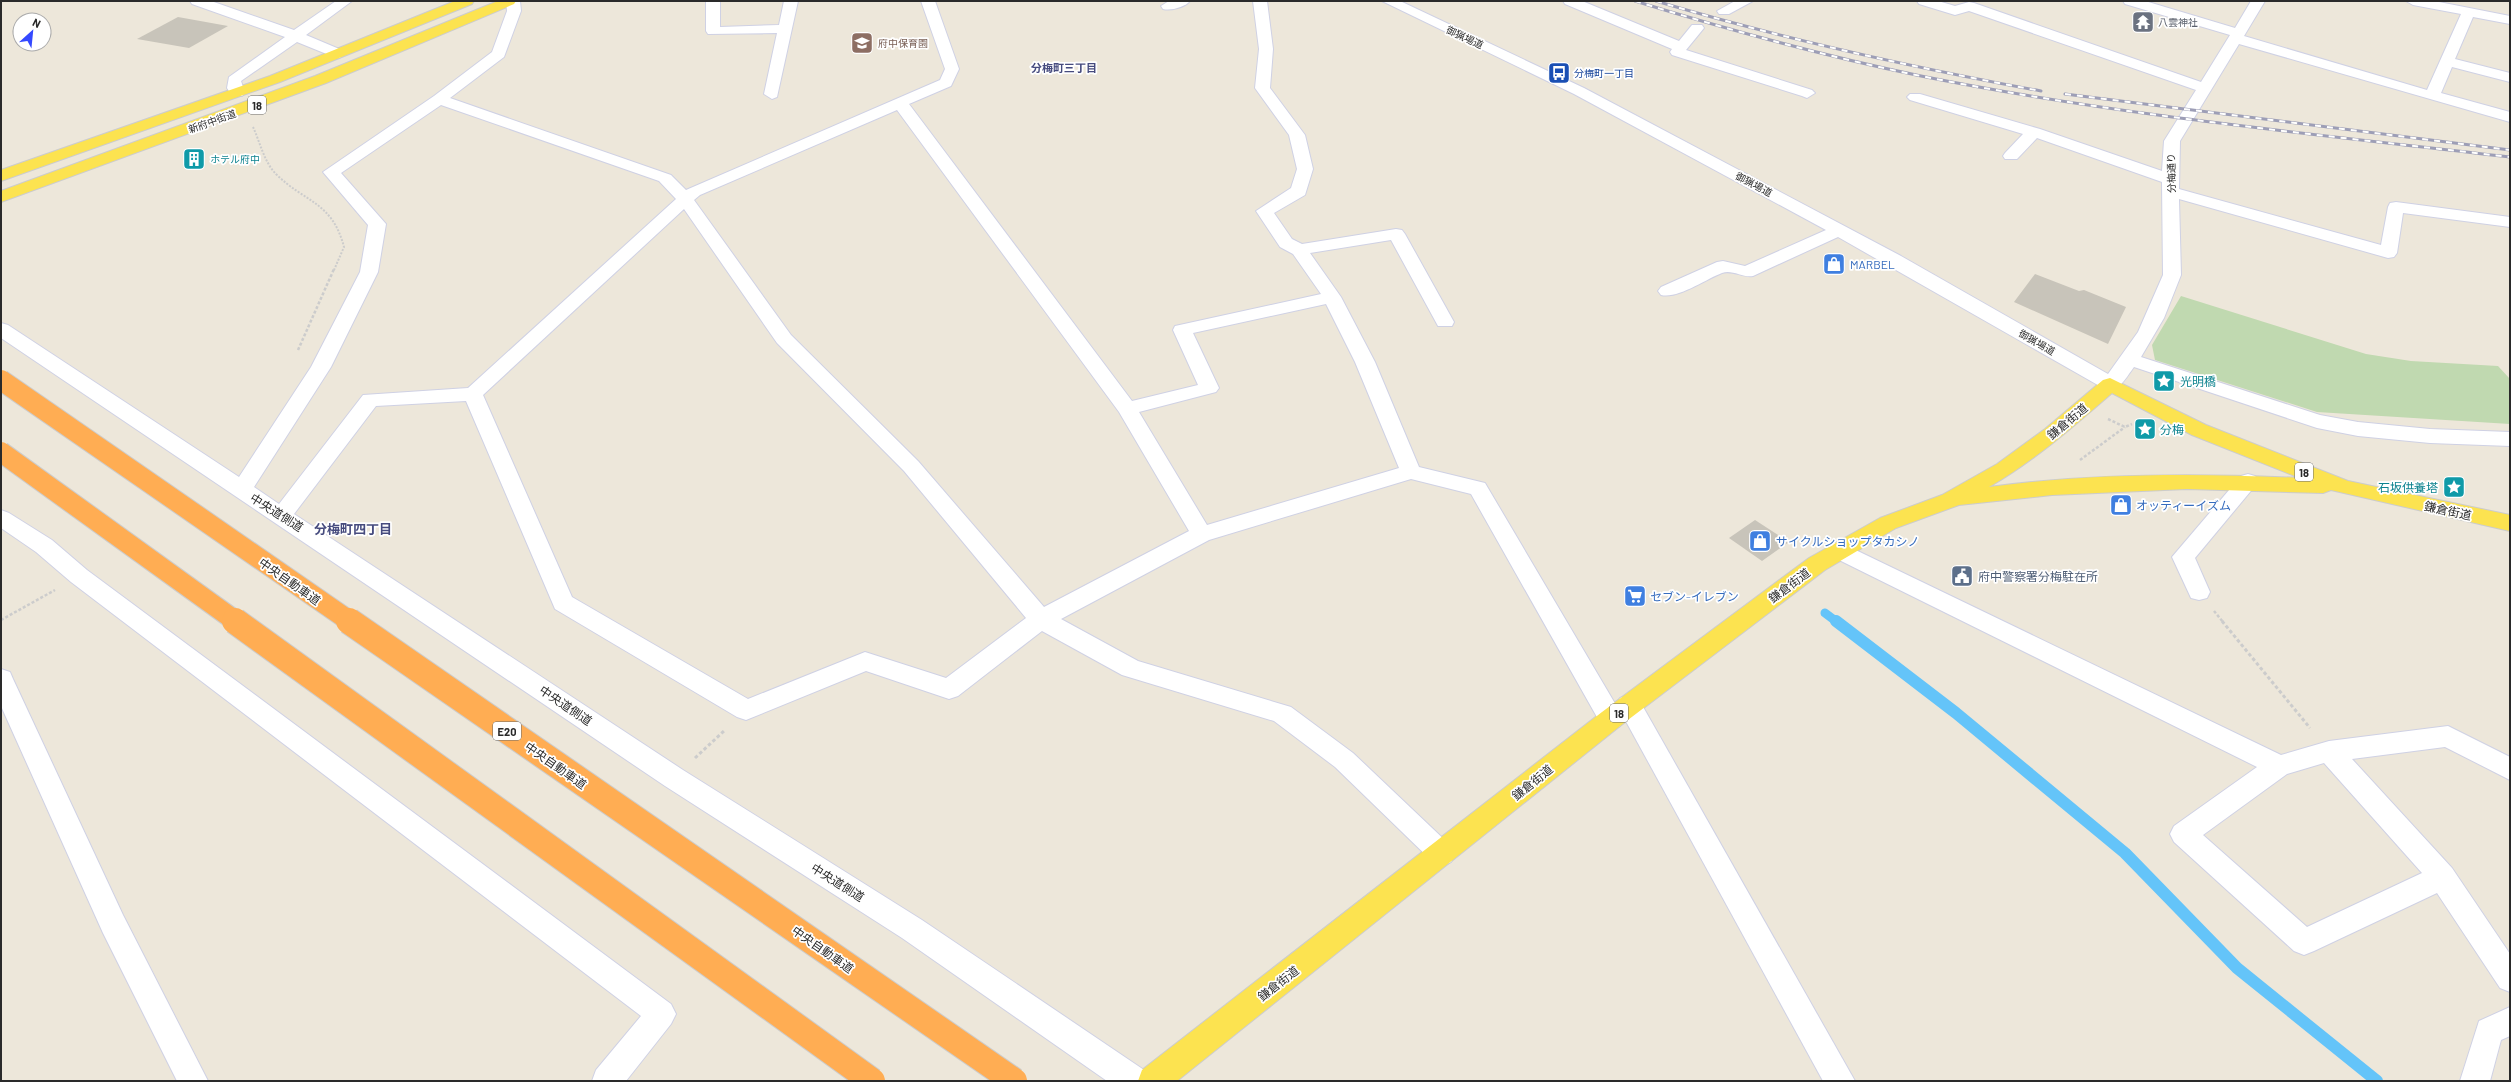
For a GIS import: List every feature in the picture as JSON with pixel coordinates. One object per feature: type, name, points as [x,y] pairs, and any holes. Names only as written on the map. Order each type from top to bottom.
[{"type":"highway","name":"中央自動車道","points":[[1,380],[1014,1081]]},
{"type":"highway","points":[[1,452],[872,1081]]},
{"type":"main road","name":"新府中街道","points":[[1,176],[237,93],[339,54],[467,1]]},
{"type":"main road","name":"新府中街道","points":[[1,197],[248,109],[379,58],[509,1]]},
{"type":"main road","name":"鎌倉街道","points":[[1153,1081],[1620,712],[1817,564],[1888,523],[1950,500],[2004,469],[2052,434],[2110,384],[2198,430],[2344,487],[2510,523]]},
{"type":"main road","name":"18","points":[[1950,500],[2014,490],[2082,484],[2248,481],[2344,487]]},
{"type":"street","points":[[198,1],[269,25],[294,37],[339,54]]},
{"type":"street","points":[[237,93],[234,88],[234,80],[345,1]]},
{"type":"street","points":[[241,490],[321,367],[369,272],[377,224],[331,172],[439,99],[499,54],[514,11],[513,1]]},
{"type":"street","points":[[713,1],[713,31],[783,29]]},
{"type":"street","points":[[772,94],[783,29],[791,1]]},
{"type":"street","points":[[282,515],[370,400],[473,394],[684,198],[694,191],[946,83],[952,69],[928,1]]},
{"type":"street","points":[[1168,6],[1183,1]]},
{"type":"street","points":[[1260,1],[1266,50],[1262,88],[1297,135],[1305,169],[1299,191],[1264,211],[1286,243],[1299,250],[1332,297],[1365,362],[1411,472]]},
{"type":"street","name":"御猟場道","points":[[1389,1],[1579,91],[1839,230],[2110,384]]},
{"type":"street","points":[[1570,1],[1682,47]]},
{"type":"street","points":[[1724,11],[1746,1]]},
{"type":"street","points":[[1924,1],[1955,11],[1969,6],[2131,64],[2205,88]]},
{"type":"street","points":[[2130,1],[2237,36],[2432,96],[2510,117]]},
{"type":"street","name":"分梅通り","points":[[2110,384],[2131,360],[2168,288],[2172,275],[2172,141],[2258,1]]},
{"type":"street","points":[[2413,1],[2478,9],[2510,20]]},
{"type":"street","points":[[2432,96],[2448,61],[2478,9]]},
{"type":"street","points":[[1698,28],[1678,52],[1807,93]]},
{"type":"street","points":[[2448,61],[2510,78]]},
{"type":"street","points":[[1915,97],[2034,132],[2171,185],[2388,253],[2396,207],[2510,222]]},
{"type":"street","points":[[439,99],[665,178],[684,198],[784,339],[911,466],[1041,619],[1130,668],[1282,714],[1344,760],[1442,854]]},
{"type":"street","points":[[900,103],[1127,409],[1202,534]]},
{"type":"street","points":[[2011,156],[2034,132]]},
{"type":"street","points":[[1667,291],[1723,266],[1747,272],[1839,230]]},
{"type":"street","points":[[1299,250],[1396,234],[1445,322]]},
{"type":"street","points":[[1127,409],[1209,388],[1182,330],[1332,297]]},
{"type":"street","name":"中央道側道","points":[[1,328],[225,476],[241,490],[282,515],[674,778],[912,929],[1133,1081]]},
{"type":"street","points":[[2131,360],[2317,421],[2358,429],[2430,436],[2510,439]]},
{"type":"street","points":[[473,394],[563,603],[746,710],[864,661],[949,689],[1041,619],[1202,534],[1305,506],[1411,472],[1478,488],[1620,712],[1840,1081]]},
{"type":"street","points":[[2198,592],[2182,557],[2248,481]]},
{"type":"street","points":[[1,518],[44,546],[79,576],[661,1014],[607,1081]]},
{"type":"street","points":[[1839,550],[2279,766]]},
{"type":"street","points":[[1,679],[113,924],[193,1081]]},
{"type":"street","points":[[2442,876],[2304,942],[2183,834],[2279,766],[2329,751],[2448,736],[2510,769]]},
{"type":"street","points":[[2329,751],[2442,876],[2510,978]]},
{"type":"street","points":[[2475,1081],[2488,1031],[2510,1021]]},
{"type":"path","points":[[248,109],[250,121],[275,173],[314,200],[337,222],[342,234],[344,247],[297,354]]},
{"type":"path","points":[[2082,484],[2079,460],[2125,428]]},
{"type":"path","points":[[1,620],[79,576]]},
{"type":"path","points":[[2198,592],[2329,751]]},
{"type":"path","points":[[674,778],[746,710]]},
{"type":"green space","points":[[2181,296],[2366,354],[2411,361],[2498,366],[2510,379],[2510,424],[2317,412],[2155,360],[2152,345]]},
{"type":"building","points":[[178,17],[228,26],[189,48],[137,39]]},
{"type":"building","points":[[2035,274],[2079,291],[2084,290],[2126,307],[2108,344],[2014,302]]},
{"type":"building","points":[[1755,520],[1789,542],[1762,561],[1729,538]]},
{"type":"waterway","points":[[1825,613],[1837,622]]},
{"type":"waterway","points":[[1836,621],[1956,713],[2125,853],[2237,968],[2377,1081]]},
{"type":"railway","points":[[1635,1],[1813,51],[1921,76],[1994,90],[2141,113],[2288,132],[2510,157]]},
{"type":"railway","points":[[1656,1],[1799,40],[1896,62],[2041,91]]},
{"type":"railway","points":[[2065,94],[2510,150]]},
{"type":"place","name":"八雲神社","points":[[2143,22]]},
{"type":"place","name":"府中保育園","points":[[862,43]]},
{"type":"place","name":"分梅町一丁目","points":[[1559,73]]},
{"type":"place","name":"ホテル府中","points":[[194,159]]},
{"type":"place","name":"MARBEL","points":[[1834,264]]},
{"type":"place","name":"光明橋","points":[[2164,381]]},
{"type":"place","name":"分梅","points":[[2145,429]]},
{"type":"place","name":"石坂供養塔","points":[[2454,487]]},
{"type":"place","name":"オッティーイズム","points":[[2121,505]]},
{"type":"place","name":"サイクルショップタカシノ","points":[[1760,541]]},
{"type":"place","name":"府中警察署分梅駐在所","points":[[1962,576]]},
{"type":"place","name":"セブン-イレブン","points":[[1635,596]]},
{"type":"district","name":"分梅町三丁目","points":[[1064,67]]},
{"type":"district","name":"分梅町四丁目","points":[[353,529]]}]
